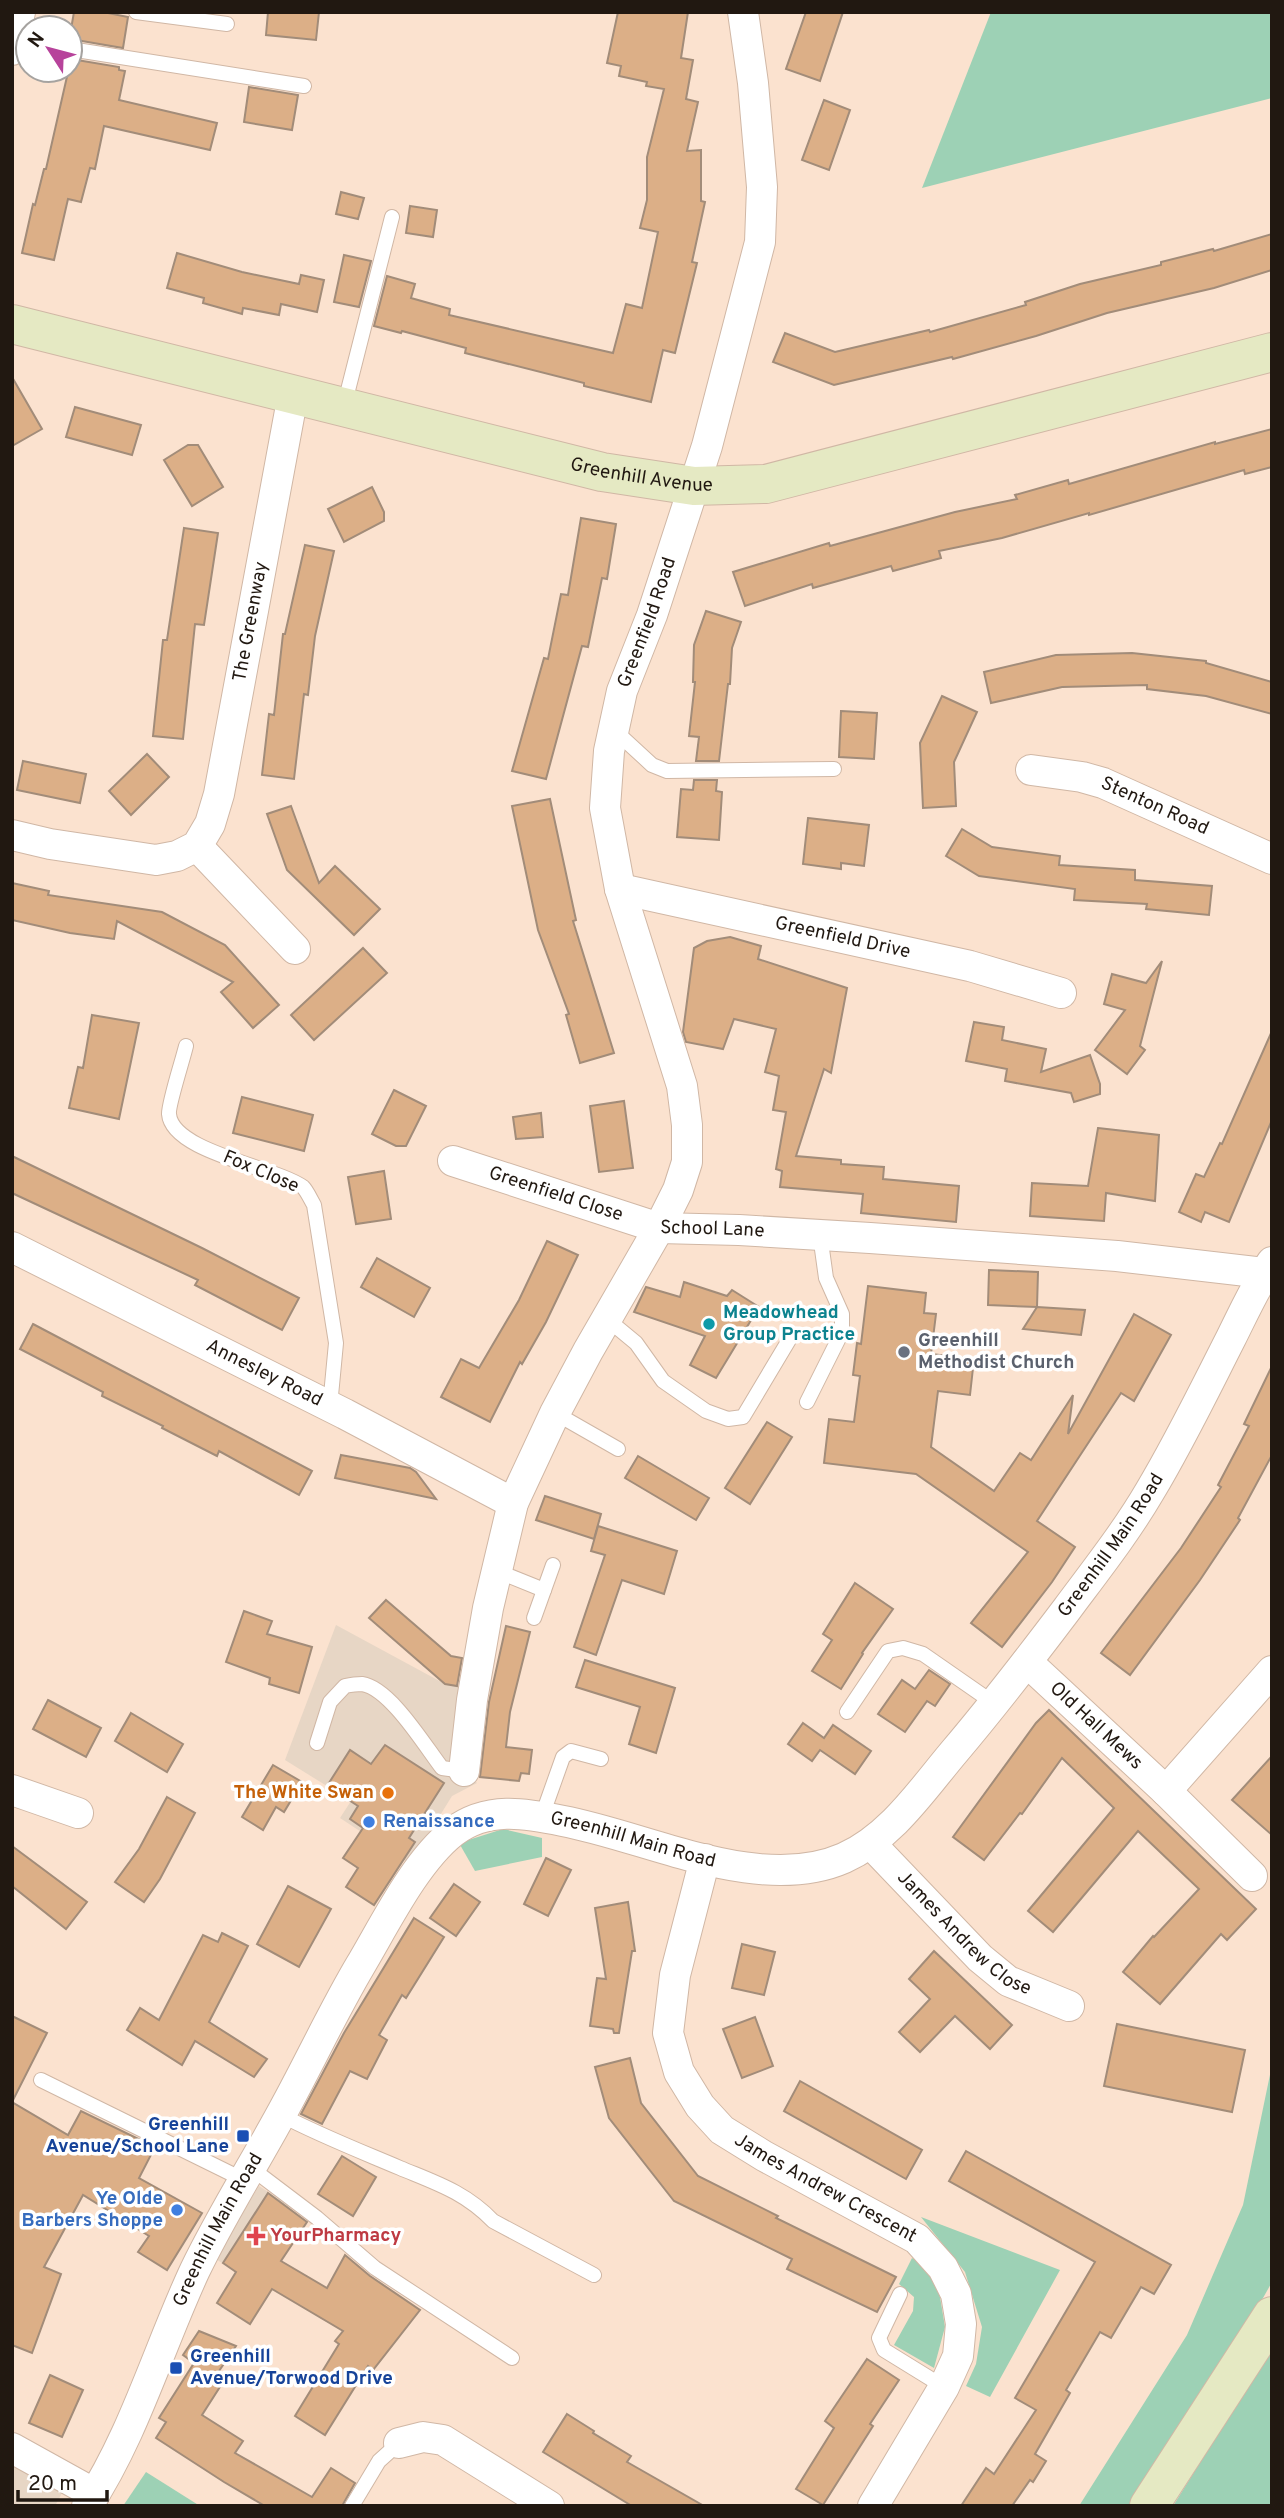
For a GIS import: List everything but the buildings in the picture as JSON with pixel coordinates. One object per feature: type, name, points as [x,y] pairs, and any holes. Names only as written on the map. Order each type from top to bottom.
[{"type":"street","name":"Greenfield Road","points":[[659,1228],[678,1190],[687,1161],[687,1125],[681,1086],[620,889],[605,808],[609,751],[622,691],[652,615],[707,446],[760,242],[762,187],[753,83],[743,12]]},
{"type":"street","name":"Greenhill Avenue","points":[[12,324],[602,471],[694,486],[765,484],[1272,352]]},
{"type":"street","name":"The Greenway","points":[[197,846],[210,824],[219,794],[293,395]]},
{"type":"street","name":"Stenton Road","points":[[1031,770],[1082,777],[1103,783],[1272,859]]},
{"type":"street","points":[[12,835],[50,844],[156,860],[177,856],[197,846],[295,949]]},
{"type":"street","name":"Greenfield Drive","points":[[620,889],[957,963],[1061,993]]},
{"type":"street","name":"Greenfield Close","points":[[453,1161],[659,1228]]},
{"type":"street","name":"School Lane","points":[[464,1771],[472,1700],[488,1608],[513,1503],[555,1413],[659,1228],[820,1234],[1268,1267]]},
{"type":"street","name":"Annesley Road","points":[[12,1247],[330,1406],[513,1503]]},
{"type":"street","name":"Greenhill Main Road","points":[[91,2500],[131,2424],[197,2266],[281,2115],[344,1993],[400,1898],[433,1850],[460,1827],[496,1813],[511,1812],[594,1827],[705,1859],[764,1870],[812,1868],[843,1859],[871,1844],[907,1808],[995,1704],[1116,1544],[1175,1447],[1268,1267]]},
{"type":"street","name":"Old Hall Mews","points":[[1027,1662],[1166,1791],[1252,1876]]},
{"type":"street","points":[[1166,1791],[1272,1671]]},
{"type":"street","points":[[12,1790],[78,1814]]},
{"type":"street","name":"James Andrew Close","points":[[871,1844],[980,1958],[1008,1981],[1069,2006]]},
{"type":"street","name":"James Andrew Crescent","points":[[705,1859],[676,1975],[668,2032],[679,2072],[700,2106],[722,2130],[764,2156],[917,2239],[943,2268],[956,2294],[961,2324],[958,2356],[944,2387],[873,2506]]},
{"type":"street","points":[[1149,2506],[1272,2316]]},
{"type":"street","points":[[399,2443],[423,2437],[443,2440],[549,2506]]},
{"type":"street","points":[[12,2448],[91,2500]]},
{"type":"lane","points":[[136,12],[227,24]]},
{"type":"lane","points":[[84,51],[304,86]]},
{"type":"lane","points":[[344,406],[392,217]]},
{"type":"lane","points":[[614,730],[652,765],[667,771],[834,769]]},
{"type":"lane","name":"Fox Close","points":[[186,1046],[169,1115],[176,1130],[197,1146],[257,1167],[304,1188],[314,1205],[336,1343],[330,1406]]},
{"type":"lane","points":[[807,1402],[842,1332],[842,1314],[826,1278],[820,1234]]},
{"type":"lane","points":[[607,1319],[636,1343],[663,1381],[706,1411],[729,1419],[743,1417],[789,1340]]},
{"type":"lane","points":[[555,1413],[618,1449]]},
{"type":"lane","points":[[534,1618],[553,1564]]},
{"type":"lane","points":[[496,1571],[544,1590]]},
{"type":"lane","points":[[847,1712],[888,1651],[903,1648],[923,1654],[995,1704]]},
{"type":"lane","points":[[317,1743],[330,1702],[345,1686],[362,1684],[377,1690],[396,1708],[442,1768],[464,1771]]},
{"type":"lane","points":[[542,1816],[563,1757],[571,1751],[601,1759]]},
{"type":"lane","points":[[41,2080],[248,2174],[317,2218],[375,2268],[512,2358]]},
{"type":"lane","points":[[281,2115],[330,2139],[458,2192],[481,2208],[493,2221],[594,2275]]},
{"type":"lane","points":[[900,2294],[879,2339],[884,2350],[944,2387]]},
{"type":"lane","points":[[352,2506],[379,2461],[399,2443]]},
{"type":"shaded area","points":[[336,1625],[445,1684],[468,1688],[470,1776],[477,1783],[452,1796],[410,1864],[340,1818],[351,1801],[285,1760]]},
{"type":"shaded area","points":[[259,2186],[291,2207],[245,2277],[214,2258]]},
{"type":"shaded area","points":[[12,2465],[62,2493],[55,2506],[12,2506]]},
{"type":"green space","points":[[991,12],[1269,12],[1272,13],[1272,98],[922,188]]},
{"type":"green space","points":[[503,1829],[542,1838],[542,1857],[475,1871],[459,1843]]},
{"type":"green space","points":[[1272,2065],[1272,2282],[1245,2330],[1129,2506],[1079,2506],[1187,2335],[1243,2205]]},
{"type":"green space","points":[[921,2217],[1060,2270],[990,2397],[966,2386],[976,2364],[982,2327],[965,2272]]},
{"type":"green space","points":[[912,2258],[931,2270],[940,2297],[945,2327],[934,2368],[894,2345],[913,2311],[914,2297],[899,2284]]},
{"type":"green space","points":[[1272,2347],[1272,2506],[1173,2506],[1178,2498]]},
{"type":"green space","points":[[146,2472],[200,2506],[123,2506]]},
{"type":"place","name":"Meadowhead Group Practice","points":[[709,1324]]},
{"type":"place","name":"Greenhill Methodist Church","points":[[904,1352]]},
{"type":"place","name":"The White Swan","points":[[388,1793]]},
{"type":"place","name":"Renaissance","points":[[369,1822]]},
{"type":"place","name":"Greenhill Avenue/School Lane","points":[[243,2136]]},
{"type":"place","name":"Ye Olde Barbers Shoppe","points":[[177,2210]]},
{"type":"place","name":"YourPharmacy","points":[[256,2236]]},
{"type":"place","name":"Greenhill Avenue/Torwood Drive","points":[[176,2368]]}]
